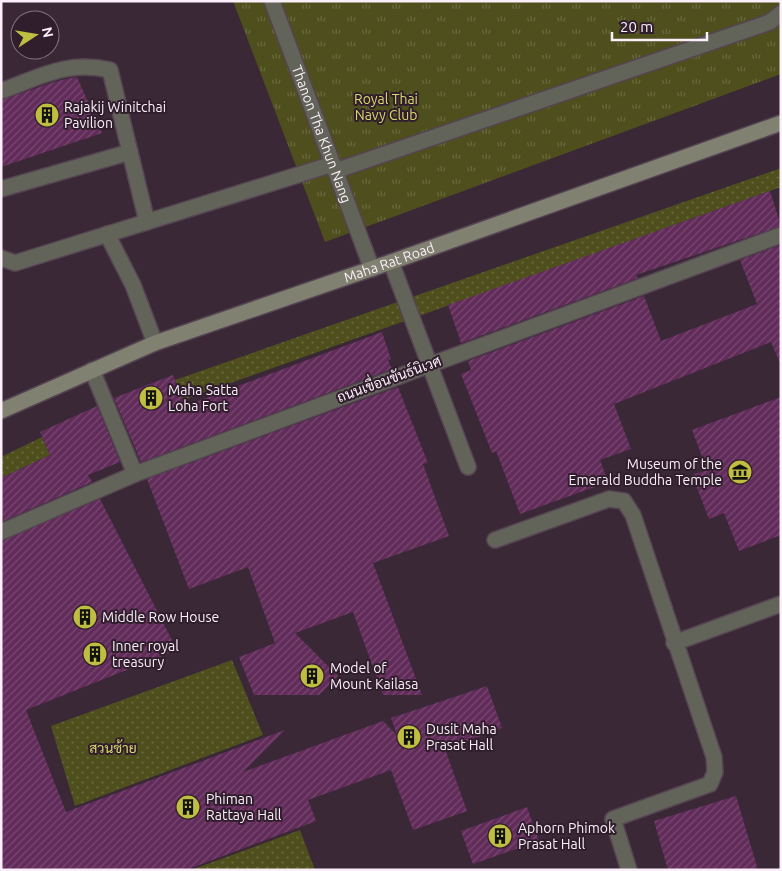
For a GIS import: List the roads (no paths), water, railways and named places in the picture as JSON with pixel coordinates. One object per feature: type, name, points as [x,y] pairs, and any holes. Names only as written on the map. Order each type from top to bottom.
[{"type":"street","name":"Maha Rat Road","points":[[1,410],[155,343],[372,269],[781,123]]},
{"type":"lane","name":"Thanon Tha Khun Nang","points":[[272,1],[372,269]]},
{"type":"lane","points":[[1,258],[15,263],[334,167],[764,24],[781,12]]},
{"type":"lane","points":[[1,91],[71,66],[91,65],[110,70],[147,222]]},
{"type":"lane","points":[[1,190],[130,152]]},
{"type":"lane","points":[[107,234],[133,285],[155,343]]},
{"type":"lane","name":"ถนนเขื่อนขันธ์นิเวศ","points":[[1,532],[135,474],[781,235]]},
{"type":"lane","points":[[391,262],[468,467]]},
{"type":"lane","points":[[92,370],[135,474]]},
{"type":"lane","points":[[494,540],[609,499],[624,501],[633,515],[714,757],[715,772],[710,784],[613,819],[630,870]]},
{"type":"lane","points":[[674,642],[781,604]]},
{"type":"place","name":"Rajakij Winitchai Pavilion","points":[[47,115]]},
{"type":"place","name":"Maha Satta Loha Fort","points":[[151,398]]},
{"type":"place","name":"Museum of the Emerald Buddha Temple","points":[[740,472]]},
{"type":"place","name":"Middle Row House","points":[[85,617]]},
{"type":"place","name":"Inner royal treasury","points":[[95,654]]},
{"type":"place","name":"Model of Mount Kailasa","points":[[312,676]]},
{"type":"place","name":"Dusit Maha Prasat Hall","points":[[409,737]]},
{"type":"place","name":"Phiman Rattaya Hall","points":[[188,807]]},
{"type":"place","name":"Aphorn Phimok Prasat Hall","points":[[500,836]]},
{"type":"park label","name":"Royal Thai Navy Club","points":[[386,108]]},
{"type":"park label","name":"สวนซ้าย","points":[[113,748]]}]
